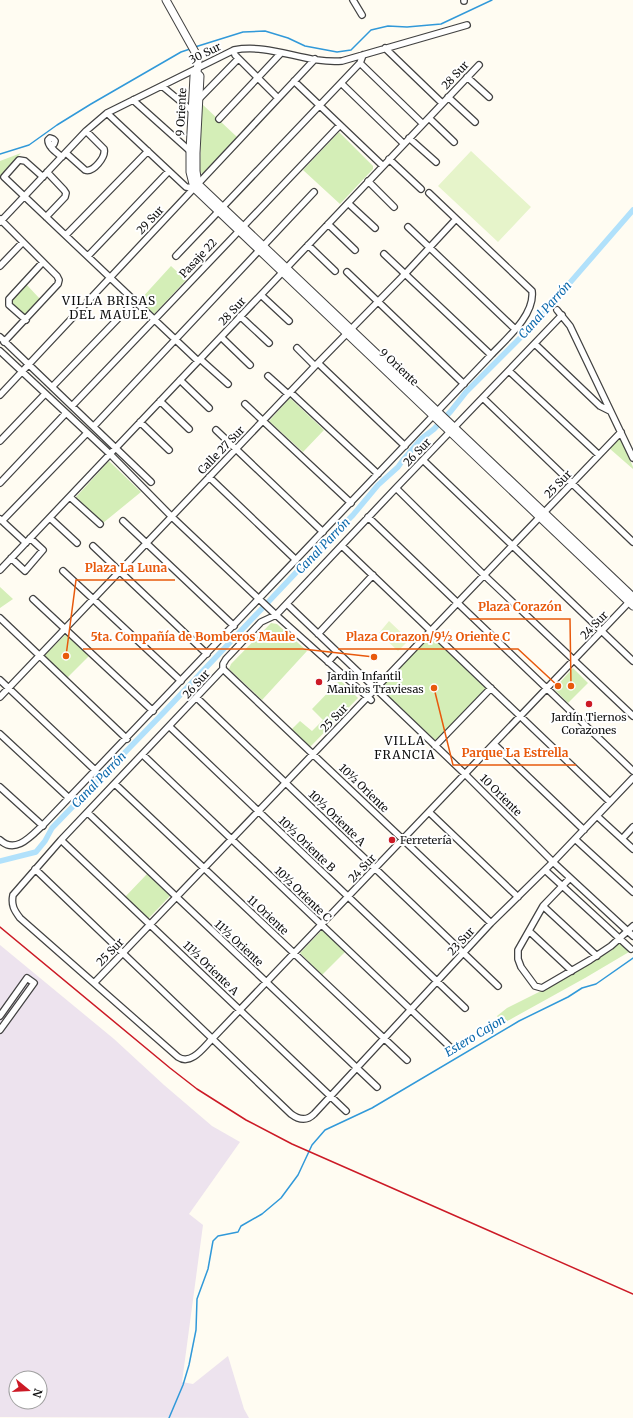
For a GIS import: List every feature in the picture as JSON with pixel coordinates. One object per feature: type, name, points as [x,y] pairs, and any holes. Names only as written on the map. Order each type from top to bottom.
[{"type":"street","points":[[166,0],[194,49],[197,56],[197,70]]},
{"type":"street","points":[[353,0],[362,16]]},
{"type":"street","name":"30 Sur","points":[[0,220],[86,131],[107,113],[197,70],[234,50],[261,48],[315,59],[336,61],[349,59],[467,25]]},
{"type":"street","points":[[385,48],[442,103]]},
{"type":"street","points":[[234,50],[234,55],[278,98]]},
{"type":"street","points":[[219,119],[281,53]]},
{"type":"street","points":[[176,256],[320,106],[360,63],[363,55]]},
{"type":"street","points":[[198,100],[238,59]]},
{"type":"street","name":"29 Sur","points":[[0,394],[315,59]]},
{"type":"street","points":[[360,63],[423,124]]},
{"type":"street","name":"28 Sur","points":[[0,570],[479,65]]},
{"type":"street","name":"9 Oriente","points":[[196,186],[200,76],[197,70]]},
{"type":"street","name":"9 Oriente","points":[[197,70],[194,76],[190,150],[190,172],[196,186],[632,601]]},
{"type":"street","points":[[467,77],[489,97]]},
{"type":"street","points":[[294,81],[383,166]]},
{"type":"street","points":[[341,83],[404,144]]},
{"type":"street","points":[[162,86],[192,111]]},
{"type":"street","points":[[448,97],[475,122]]},
{"type":"street","points":[[132,100],[190,150]]},
{"type":"street","points":[[107,113],[186,187],[196,186]]},
{"type":"street","points":[[429,118],[454,142]]},
{"type":"street","name":"Pasaje 22","points":[[72,406],[155,320],[240,228],[340,125]]},
{"type":"street","points":[[50,146],[84,170],[91,170],[104,156],[105,152],[104,149],[86,131]]},
{"type":"street","points":[[410,138],[436,162]]},
{"type":"street","points":[[66,236],[148,151]]},
{"type":"street","points":[[389,159],[421,190]]},
{"type":"street","points":[[46,217],[65,197],[66,193],[45,175],[25,161],[19,160],[4,177],[134,301],[175,339],[228,384]]},
{"type":"street","points":[[88,256],[169,171]]},
{"type":"street","points":[[368,181],[394,207]]},
{"type":"street","points":[[94,426],[314,192]]},
{"type":"street","points":[[429,193],[456,219]]},
{"type":"street","points":[[348,203],[374,228]]},
{"type":"street","name":"Calle 27 Sur","points":[[0,697],[377,301],[430,248],[456,219]]},
{"type":"street","name":"26 Sur","points":[[0,840],[6,845],[13,846],[21,844],[42,826],[234,626],[262,600],[296,560],[405,446],[437,415],[527,314],[533,297],[532,291],[456,219]]},
{"type":"street","points":[[0,220],[57,276],[59,280],[58,284],[26,320],[2,340],[29,364],[151,482]]},
{"type":"street","points":[[328,224],[355,250]]},
{"type":"street","points":[[408,227],[515,329]]},
{"type":"street","points":[[0,266],[23,242]]},
{"type":"street","points":[[308,245],[335,271]]},
{"type":"street","points":[[384,254],[492,355]]},
{"type":"street","points":[[26,320],[10,305],[9,299],[43,262]]},
{"type":"street","points":[[347,272],[464,384]]},
{"type":"street","points":[[261,295],[289,321]]},
{"type":"street","points":[[52,387],[134,301]]},
{"type":"street","points":[[557,310],[570,326],[633,458]]},
{"type":"street","name":"26 Sur","points":[[94,982],[20,918],[12,903],[13,895],[62,840],[197,698],[223,669],[223,664],[226,659],[261,622],[276,615],[287,604],[423,460],[450,427],[483,398],[510,371],[562,315]]},
{"type":"street","points":[[240,316],[269,343]]},
{"type":"street","points":[[221,337],[250,364]]},
{"type":"street","points":[[535,344],[600,406],[610,411]]},
{"type":"street","points":[[297,348],[317,364],[405,446]]},
{"type":"street","points":[[0,351],[110,454],[172,517],[262,600],[276,615],[369,699]]},
{"type":"street","points":[[510,371],[598,455]]},
{"type":"street","points":[[268,376],[289,393],[378,474]]},
{"type":"street","points":[[180,380],[209,408]]},
{"type":"street","points":[[0,441],[46,394]]},
{"type":"street","points":[[483,398],[633,542]]},
{"type":"street","points":[[160,401],[189,428]]},
{"type":"street","points":[[244,404],[351,503]]},
{"type":"street","points":[[0,483],[66,413]]},
{"type":"street","points":[[140,422],[169,450]]},
{"type":"street","points":[[216,430],[323,532]]},
{"type":"street","name":"25 Sur","points":[[94,982],[258,811],[369,699],[375,689],[621,432]]},
{"type":"street","points":[[26,543],[1,521],[87,433]]},
{"type":"street","points":[[423,460],[633,660]]},
{"type":"street","points":[[209,477],[296,560]]},
{"type":"street","points":[[396,488],[484,575],[633,716]]},
{"type":"street","points":[[70,496],[100,524]]},
{"type":"street","points":[[368,517],[633,771]]},
{"type":"street","points":[[50,518],[77,543]]},
{"type":"street","points":[[123,521],[234,626]]},
{"type":"street","points":[[11,558],[25,571],[44,550],[30,538]]},
{"type":"street","points":[[93,546],[207,654]]},
{"type":"street","points":[[342,546],[610,802]]},
{"type":"street","points":[[64,571],[181,681]]},
{"type":"street","points":[[318,634],[373,575]]},
{"type":"street","points":[[33,599],[153,711]]},
{"type":"street","name":"24 Sur","points":[[94,982],[181,1059],[185,1060],[194,1056],[322,925],[520,716],[632,601]]},
{"type":"street","name":"10 Oriente","points":[[287,604],[465,774],[553,862],[633,936]]},
{"type":"street","points":[[0,618],[127,738]]},
{"type":"street","points":[[328,662],[337,652]]},
{"type":"street","name":"10½ Oriente","points":[[223,669],[491,923]]},
{"type":"street","points":[[0,680],[96,771]]},
{"type":"street","points":[[435,746],[491,688]]},
{"type":"street","name":"10½ Oriente A","points":[[197,698],[498,986]]},
{"type":"street","name":"10½ Oriente B","points":[[170,727],[465,1008]]},
{"type":"street","points":[[0,734],[69,798]]},
{"type":"street","points":[[494,744],[584,830]]},
{"type":"street","name":"10½ Oriente C","points":[[143,755],[450,1047]]},
{"type":"street","name":"23 Sur","points":[[212,1039],[291,1114],[298,1118],[305,1119],[312,1116],[491,923],[553,862],[633,778]]},
{"type":"street","name":"11 Oriente","points":[[115,784],[408,1060]]},
{"type":"street","points":[[0,787],[42,826]]},
{"type":"street","points":[[429,812],[518,896]]},
{"type":"street","name":"11½ Oriente","points":[[88,813],[378,1087]]},
{"type":"street","points":[[597,816],[633,849]]},
{"type":"street","points":[[622,839],[633,827]]},
{"type":"street","points":[[575,839],[633,892]]},
{"type":"street","name":"11½ Oriente A","points":[[62,840],[346,1111]]},
{"type":"street","points":[[35,870],[212,1039]]},
{"type":"street","points":[[545,870],[631,949]]},
{"type":"street","points":[[570,878],[543,906],[518,950],[518,959],[521,967],[535,986],[542,988],[572,971],[596,956],[633,926]]},
{"type":"street","points":[[543,906],[596,956]]},
{"type":"street","points":[[528,931],[572,971]]},
{"type":"street","points":[[0,1016],[27,978],[34,983],[0,1030]]},
{"type":"shaded area","points":[[0,945],[114,1039],[164,1085],[212,1126],[240,1142],[189,1214],[203,1225],[182,1382],[193,1384],[228,1356],[244,1409],[249,1418],[0,1417]]},
{"type":"green space","points":[[202,104],[237,137],[202,174],[200,171]]},
{"type":"green space","points":[[339,132],[373,166],[373,169],[340,204],[303,170]]},
{"type":"green space","points":[[471,151],[531,207],[498,242],[438,186]]},
{"type":"green space","points":[[21,153],[0,176],[0,161]]},
{"type":"green space","points":[[171,266],[186,280],[154,314],[140,300]]},
{"type":"green space","points":[[26,284],[40,299],[24,316],[12,304],[12,299]]},
{"type":"green space","points":[[290,398],[324,430],[303,452],[269,421]]},
{"type":"green space","points":[[620,437],[633,467],[633,469],[609,448]]},
{"type":"green space","points":[[109,461],[141,492],[103,523],[76,497]]},
{"type":"green space","points":[[0,587],[13,599],[0,608]]},
{"type":"green space","points":[[389,621],[409,640],[398,651],[379,633]]},
{"type":"green space","points":[[271,623],[277,624],[307,651],[262,700],[229,669],[231,664]]},
{"type":"green space","points":[[66,634],[89,656],[67,678],[44,656]]},
{"type":"green space","points":[[431,634],[487,687],[487,689],[437,742],[380,688]]},
{"type":"green space","points":[[573,668],[588,683],[568,703],[554,689]]},
{"type":"green space","points":[[340,680],[358,698],[310,747],[292,729],[300,721],[312,731],[323,720],[312,709]]},
{"type":"green space","points":[[147,874],[170,896],[148,919],[125,897]]},
{"type":"green space","points":[[322,930],[345,952],[322,975],[300,953]]},
{"type":"green space","points":[[619,943],[629,952],[502,1024],[497,1016],[507,1008],[539,992],[611,951]]},
{"type":"waterway","points":[[195,47],[243,32],[265,31],[288,38],[305,46],[337,52],[351,50],[371,30],[388,26],[407,27],[441,24],[492,0]]},
{"type":"waterway","points":[[0,154],[29,145],[57,125],[91,104],[181,52],[190,49]]},
{"type":"waterway","name":"Canal Parrón","points":[[0,861],[36,852],[45,841],[52,828],[306,562],[353,515],[378,485],[398,467],[421,439],[434,429],[466,392],[535,323],[633,210]]},
{"type":"waterway","name":"Estero Cajon","points":[[169,1418],[183,1385],[189,1365],[196,1330],[197,1299],[208,1269],[213,1241],[218,1236],[238,1232],[241,1226],[262,1214],[281,1198],[298,1175],[312,1145],[325,1130],[372,1108],[519,1021],[568,997],[582,988],[596,984],[633,958]]},
{"type":"railway","points":[[0,927],[170,1068],[197,1089],[246,1120],[292,1144],[633,1294]]},
{"type":"place","name":"Plaza La Luna","points":[[66,656]]},
{"type":"place","name":"5ta. Compañía de Bomberos Maule","points":[[374,657]]},
{"type":"place","name":"Jardin Infantil Manitos Traviesas","points":[[319,682]]},
{"type":"place","name":"Plaza Corazon/9½ Oriente C","points":[[558,686]]},
{"type":"place","name":"Plaza Corazón","points":[[571,686]]},
{"type":"place","name":"Parque La Estrella","points":[[434,688]]},
{"type":"place","name":"Jardín Tiernos Corazones","points":[[589,704]]},
{"type":"place","name":"Ferretería","points":[[392,840]]},
{"type":"district","name":"VILLA BRISAS DEL MAULE","points":[[109,308]]},
{"type":"district","name":"VILLA FRANCIA","points":[[405,748]]}]
